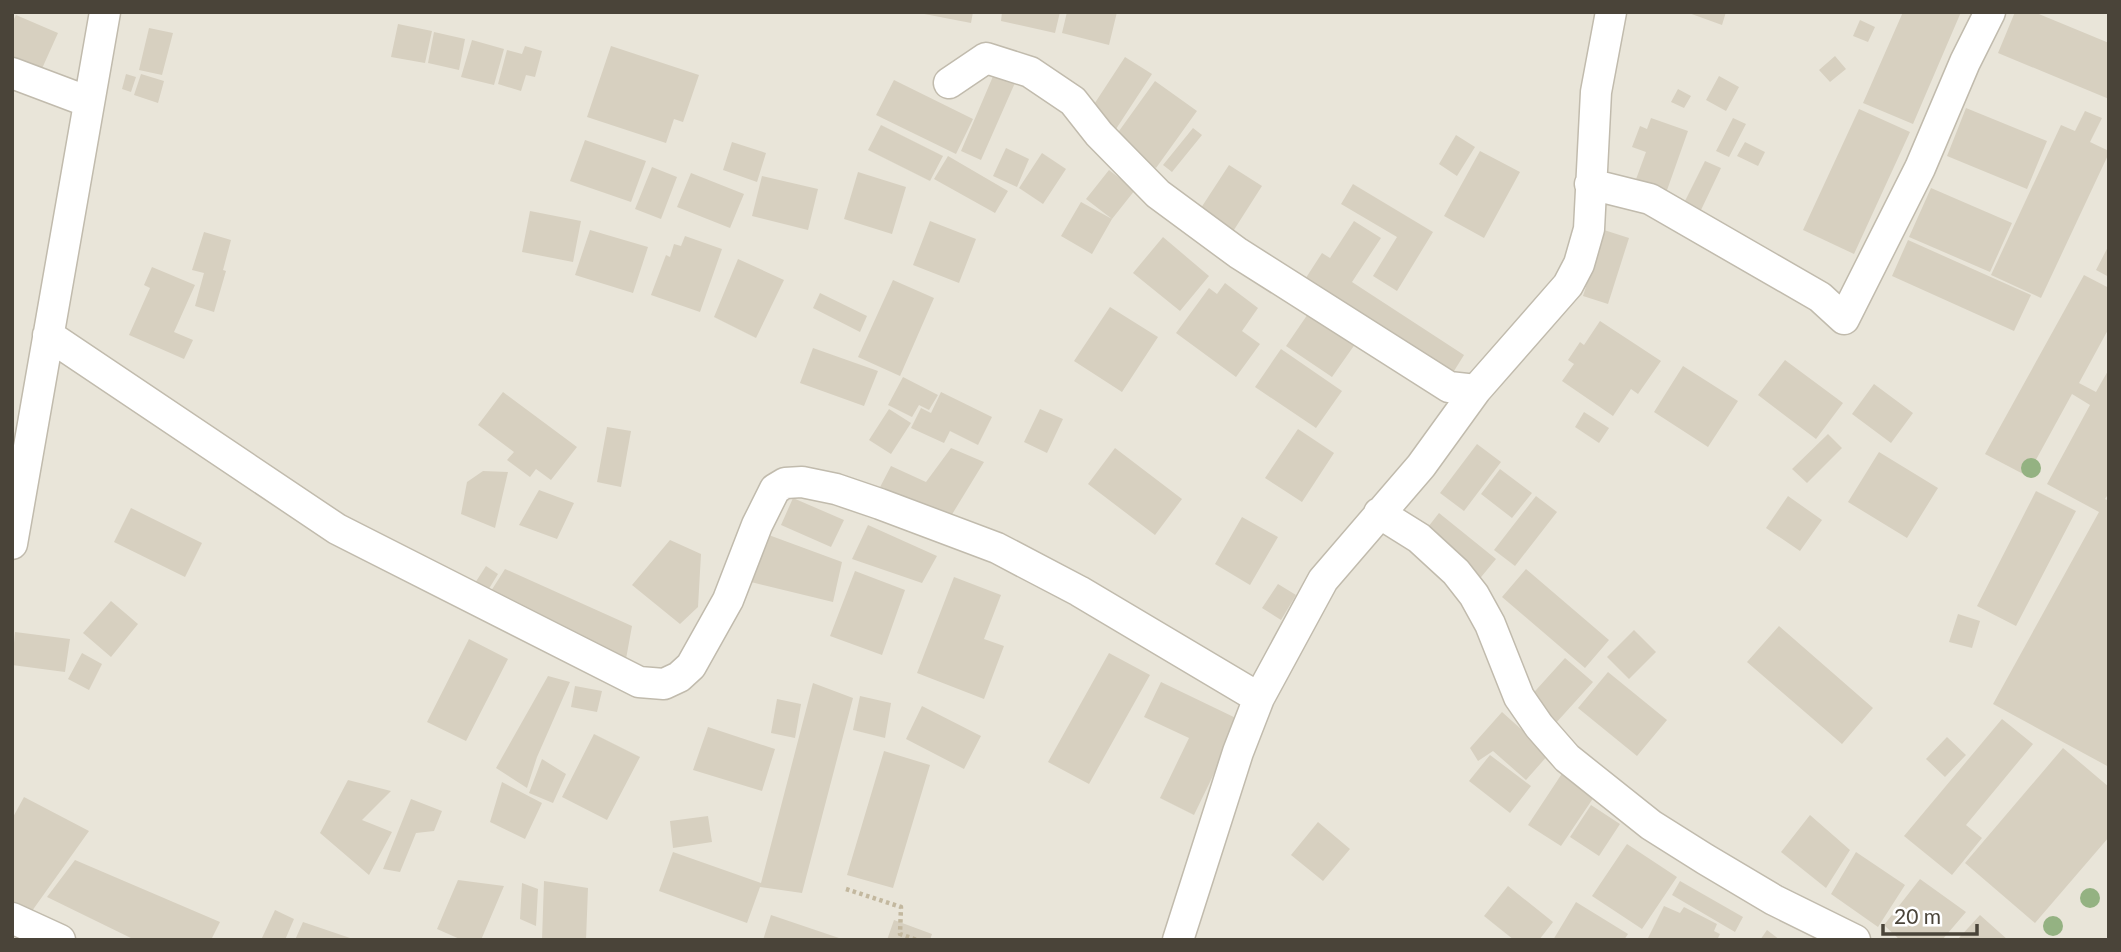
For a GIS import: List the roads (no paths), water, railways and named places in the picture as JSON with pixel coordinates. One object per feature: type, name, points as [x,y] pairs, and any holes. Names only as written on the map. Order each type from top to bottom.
[{"type":"street","points":[[12,544],[105,12]]},
{"type":"street","points":[[1178,940],[1237,752],[1259,698],[1323,580],[1421,466],[1476,390],[1567,285],[1579,264],[1589,229],[1596,92],[1611,12]]},
{"type":"street","points":[[1590,184],[1650,199],[1820,297],[1844,319],[1920,169],[1965,62],[1990,12]]},
{"type":"street","points":[[949,83],[986,58],[1030,72],[1073,101],[1099,134],[1158,194],[1238,253],[1449,387],[1476,390]]},
{"type":"street","points":[[12,73],[89,102]]},
{"type":"street","points":[[48,335],[337,529],[639,682],[664,684],[679,677],[691,666],[728,600],[757,525],[775,489],[785,483],[803,482],[836,489],[997,548],[1079,591],[1259,698]]},
{"type":"street","points":[[1379,513],[1419,538],[1456,572],[1468,587],[1490,624],[1519,697],[1539,726],[1567,758],[1651,825],[1774,900],[1855,940]]},
{"type":"street","points":[[12,918],[60,940]]}]
